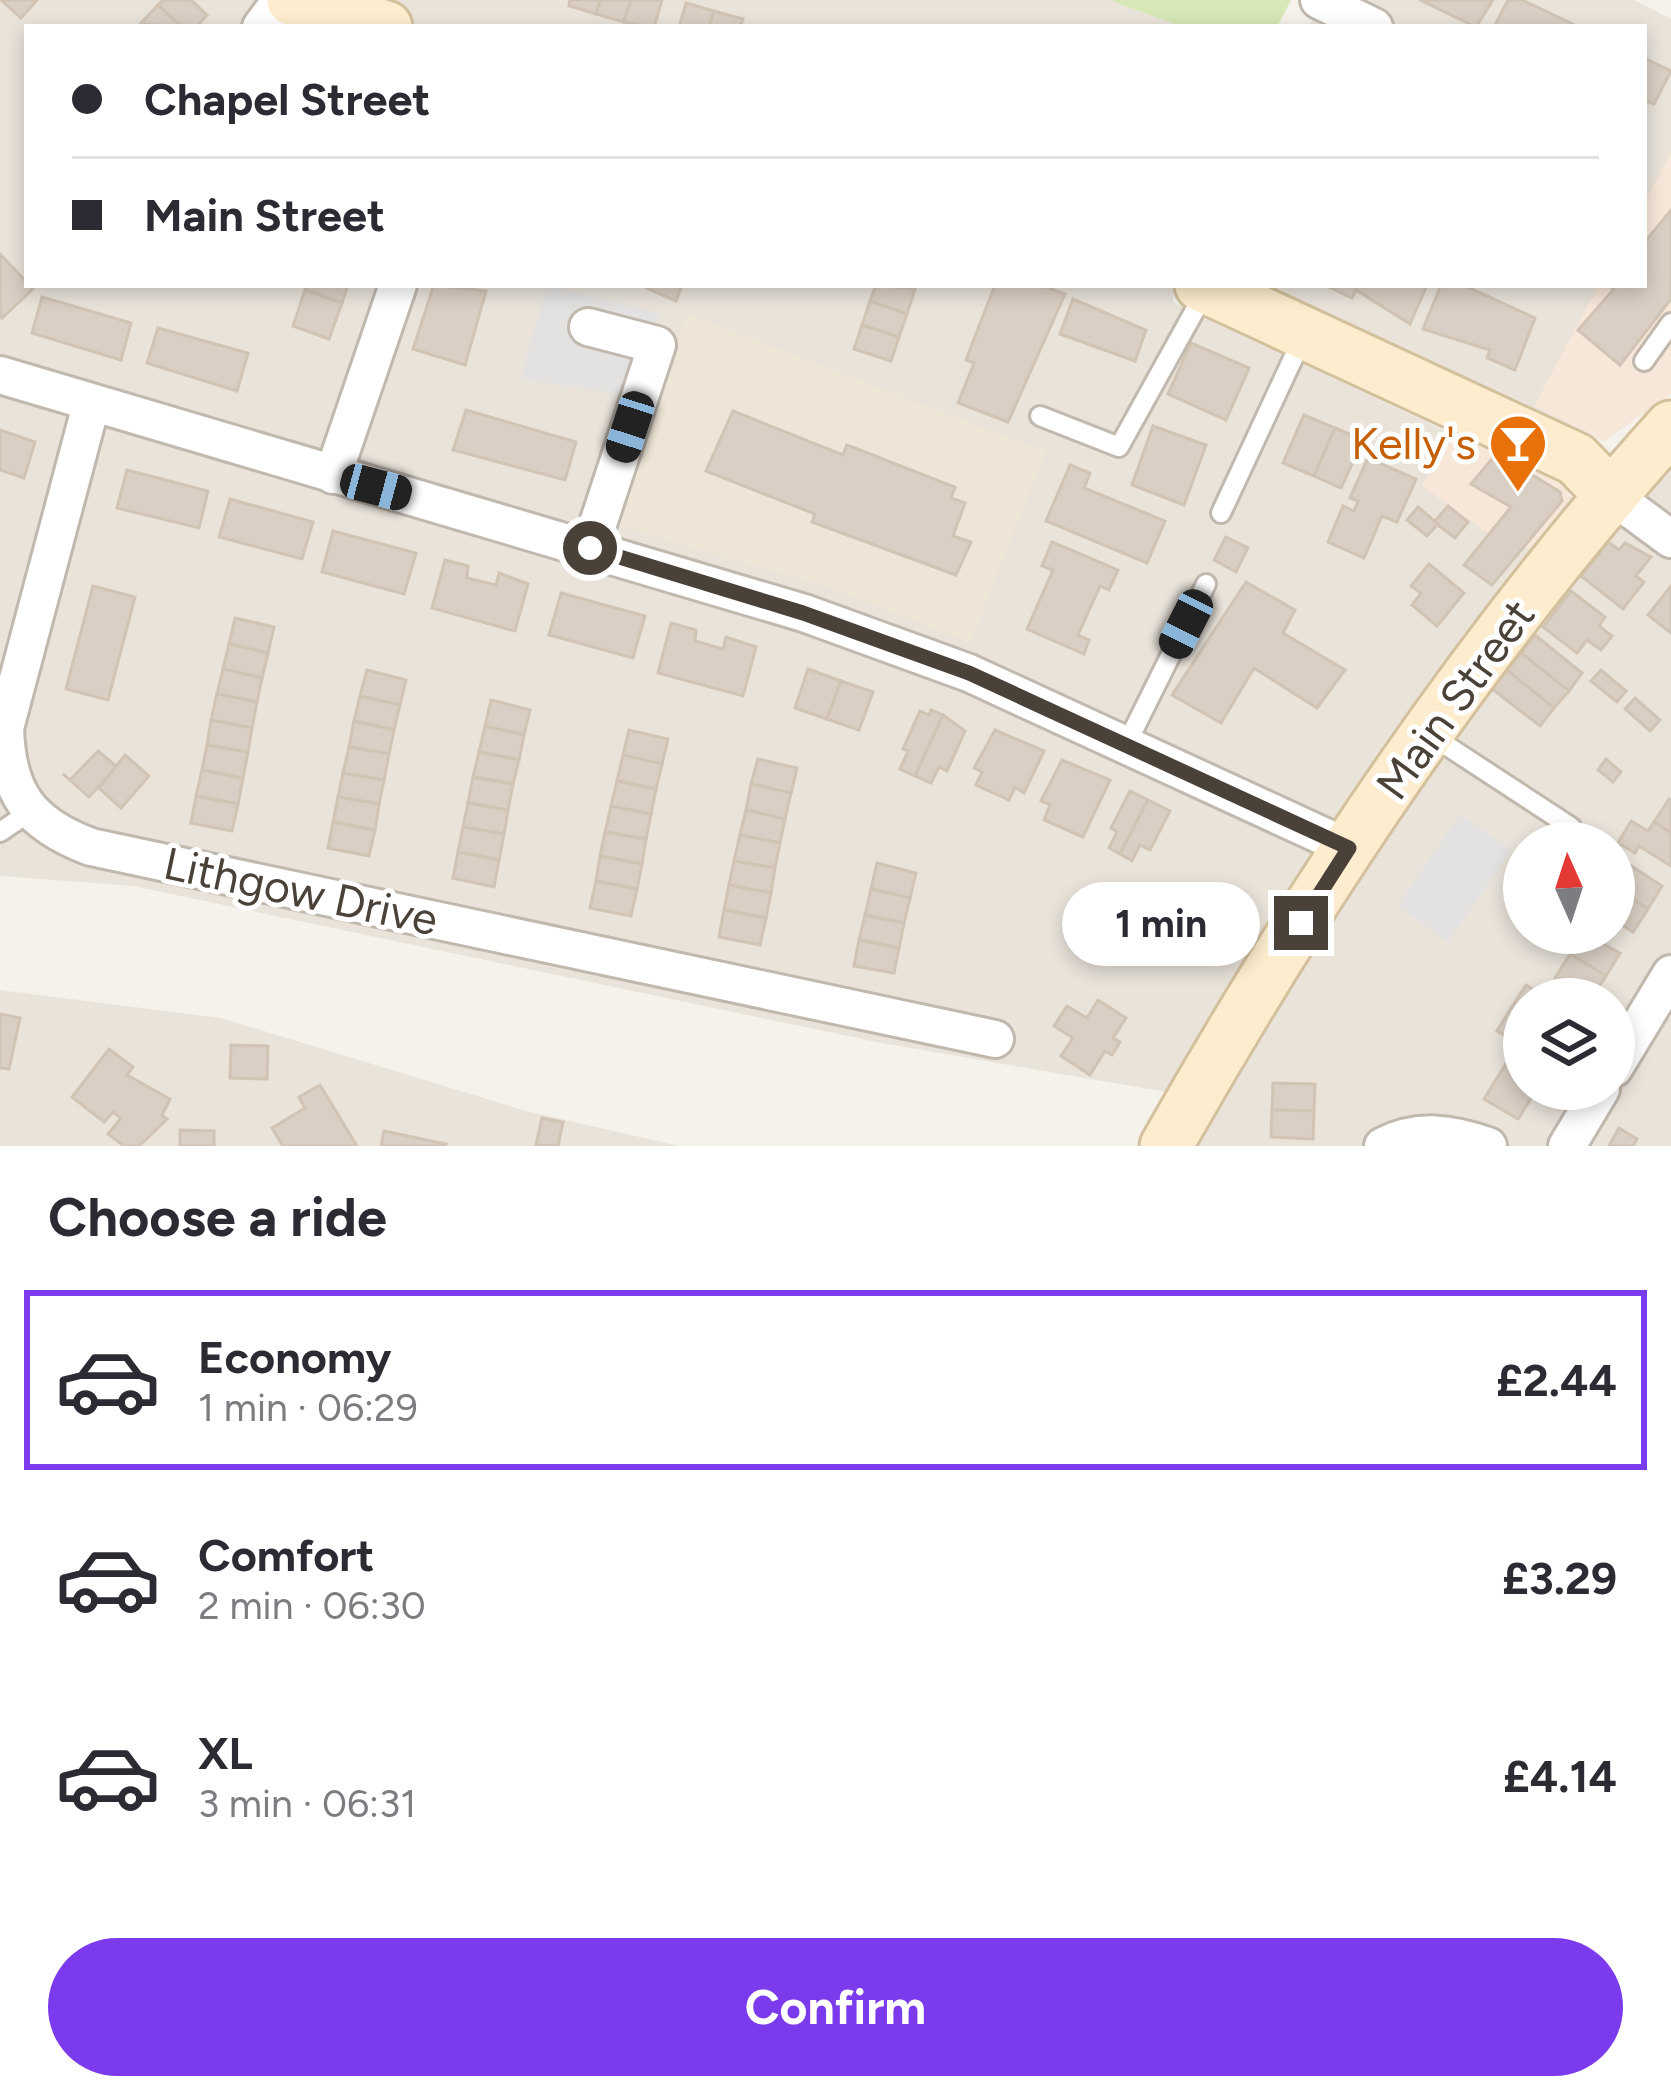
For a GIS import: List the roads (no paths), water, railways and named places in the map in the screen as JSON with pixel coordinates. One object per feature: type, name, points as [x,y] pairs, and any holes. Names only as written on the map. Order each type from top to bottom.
[{"type":"street","points":[[293,0],[376,24]]},
{"type":"street","points":[[1319,0],[1368,24]]},
{"type":"street","points":[[333,475],[397,288]]},
{"type":"street","points":[[1209,288],[1576,459],[1610,494],[1671,538]]},
{"type":"street","points":[[588,327],[657,346],[590,548]]},
{"type":"street","points":[[0,375],[803,613],[969,673],[1349,848]]},
{"type":"street","points":[[31,811],[7,770],[5,728],[91,405]]},
{"type":"street","name":"Main Street","points":[[1184,1134],[1349,848],[1428,733],[1610,494],[1671,427]]},
{"type":"street","name":"Lithgow Drive","points":[[31,811],[61,836],[91,847],[995,1039]]},
{"type":"street","points":[[1635,1033],[1671,974]]},
{"type":"street","points":[[1567,1146],[1588,1110]]},
{"type":"street","points":[[1383,1146],[1403,1136],[1431,1133],[1488,1146]]},
{"type":"lane","points":[[1040,416],[1119,447],[1203,288]]},
{"type":"lane","points":[[1644,361],[1671,323]]},
{"type":"lane","points":[[1221,513],[1306,331]]},
{"type":"lane","points":[[1126,745],[1206,584]]},
{"type":"lane","points":[[1428,733],[1563,822]]},
{"type":"lane","points":[[0,832],[31,811]]},
{"type":"place","name":"Kelly's","points":[[1518,494]]}]
